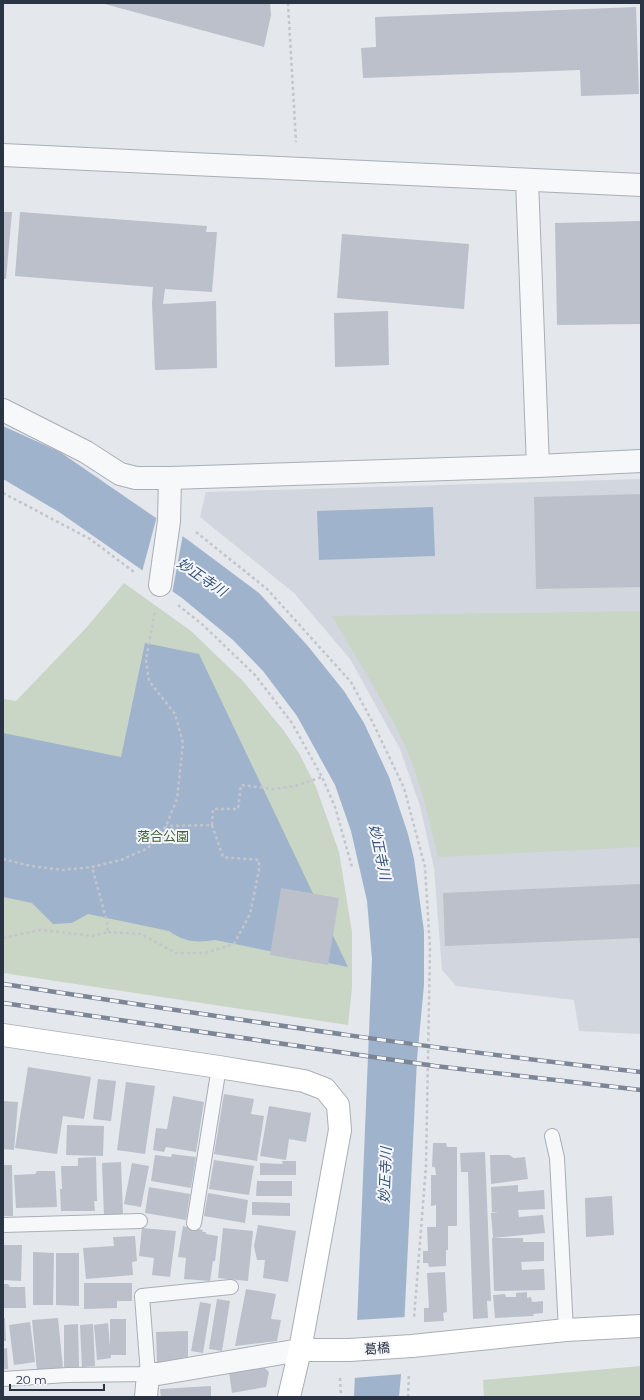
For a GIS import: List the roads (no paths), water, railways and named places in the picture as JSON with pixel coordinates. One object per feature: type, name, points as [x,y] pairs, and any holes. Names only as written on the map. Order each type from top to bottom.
[{"type":"street","points":[[3,155],[641,185]]},
{"type":"street","points":[[527,180],[538,466]]},
{"type":"street","points":[[3,410],[86,452],[120,474],[136,478],[538,466],[641,461]]},
{"type":"street","points":[[159,587],[169,521],[170,478]]},
{"type":"street","points":[[3,1036],[219,1067],[304,1081],[325,1089],[338,1105],[340,1130],[290,1397]]},
{"type":"street","name":"葛橋","points":[[300,1350],[348,1350],[409,1346],[566,1330],[641,1326]]},
{"type":"street","points":[[146,1397],[148,1374],[158,1374],[300,1350]]},
{"type":"lane","points":[[194,1223],[219,1067]]},
{"type":"lane","points":[[552,1136],[558,1158],[566,1330]]},
{"type":"lane","points":[[3,1225],[140,1221]]},
{"type":"lane","points":[[3,1379],[68,1375],[148,1374],[142,1296],[231,1286]]},
{"type":"water","name":"妙正寺川","points":[[3,426],[60,452],[188,540],[259,593],[307,645],[344,691],[364,723],[389,777],[408,834],[414,859],[424,931],[424,985],[417,1059],[404,1328],[406,1346],[399,1397],[354,1397],[372,959],[367,901],[351,831],[335,785],[297,716],[263,671],[233,640],[182,598],[59,512],[3,479]]},
{"type":"water","points":[[433,507],[435,556],[319,560],[317,511]]},
{"type":"water","points":[[145,643],[199,654],[348,967],[215,940],[191,941],[169,931],[88,914],[72,923],[53,924],[32,903],[3,897],[3,733],[121,757]]},
{"type":"railway","points":[[3,984],[401,1042],[641,1072]]},
{"type":"railway","points":[[3,1003],[435,1066],[641,1090]]},
{"type":"park label","name":"落合公園","points":[[163,836]]}]
